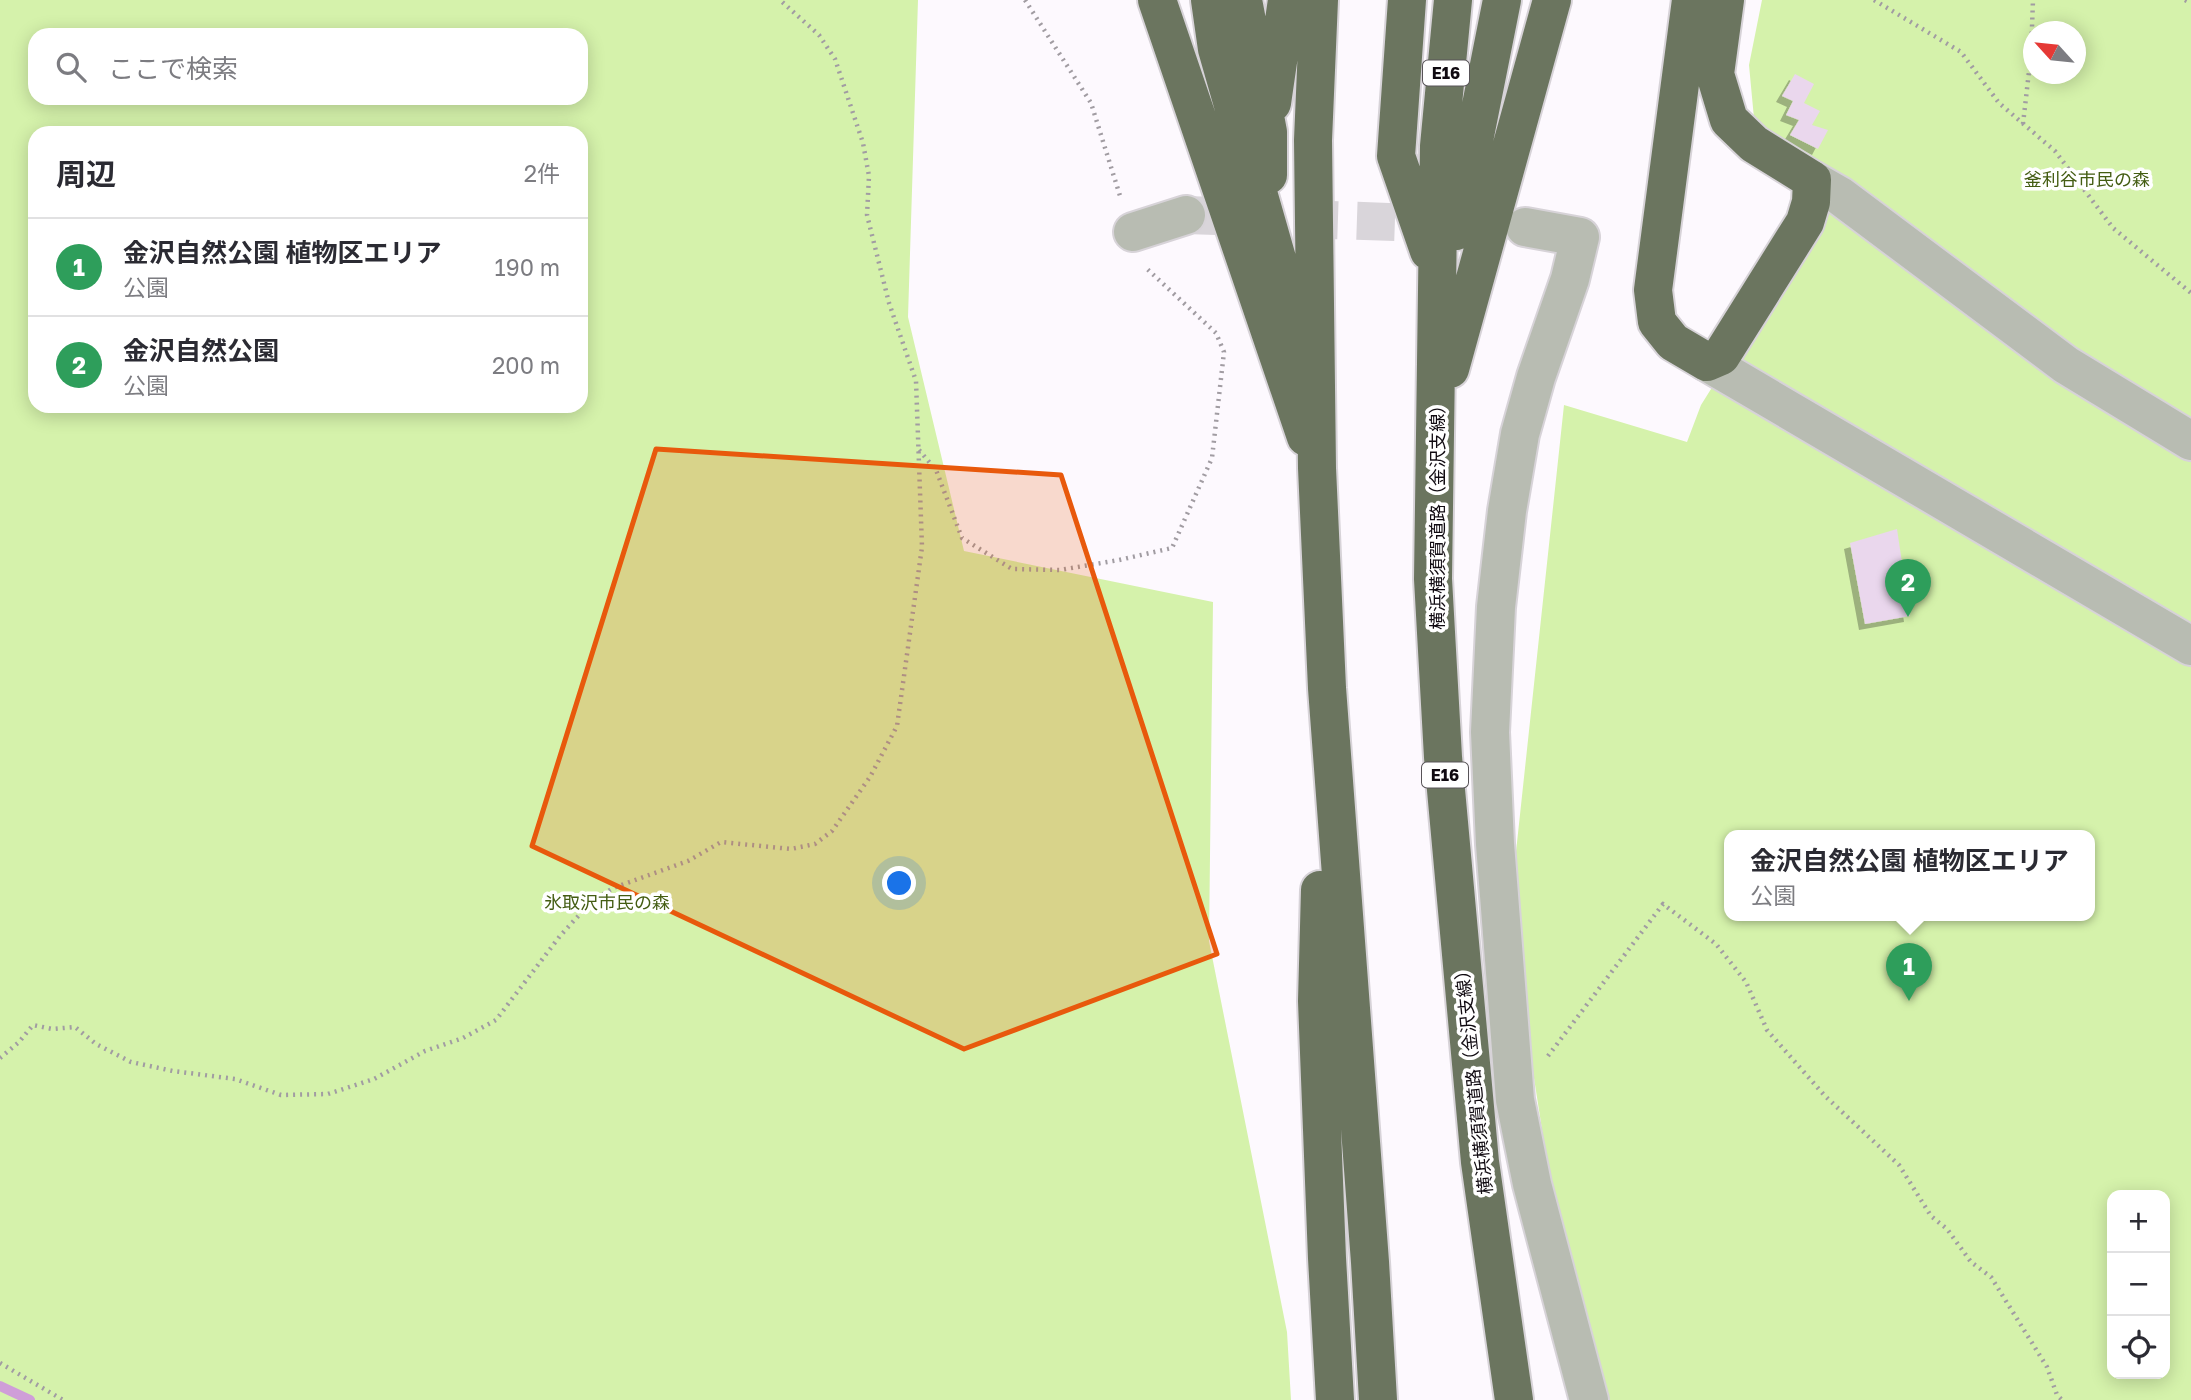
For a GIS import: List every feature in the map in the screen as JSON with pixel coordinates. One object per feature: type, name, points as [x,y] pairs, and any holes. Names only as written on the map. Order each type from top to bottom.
[{"type":"highway","points":[[1157,0],[1317,468]]},
{"type":"highway","points":[[1210,0],[1217,49],[1317,395]]},
{"type":"highway","points":[[1243,0],[1268,132]]},
{"type":"highway","points":[[1268,226],[1268,132],[1287,0]]},
{"type":"highway","points":[[1319,0],[1314,140],[1317,468],[1327,688],[1378,1400]]},
{"type":"highway","points":[[1316,81],[1345,0]]},
{"type":"highway","points":[[1407,0],[1396,156],[1438,279]]},
{"type":"highway","points":[[1445,0],[1448,54]]},
{"type":"highway","name":"横浜横須賀道路（金沢支線）","points":[[1453,0],[1439,146],[1433,579],[1443,757],[1480,1162],[1514,1400]]},
{"type":"highway","points":[[1482,0],[1485,86]]},
{"type":"highway","points":[[1437,321],[1502,0]]},
{"type":"highway","points":[[1436,419],[1552,0]]},
{"type":"highway","points":[[1691,0],[1653,290],[1657,321],[1673,342],[1707,362],[1721,356],[1805,222],[1811,202],[1812,180],[1754,144],[1728,120],[1715,74],[1725,0]]},
{"type":"highway","points":[[1327,688],[1317,1001],[1335,1400]]},
{"type":"lane","points":[[1812,180],[1840,197],[2066,365],[2191,440]]},
{"type":"lane","points":[[1133,232],[1186,215]]},
{"type":"lane","points":[[1525,227],[1580,237],[1570,279],[1536,377],[1520,434],[1507,511],[1496,607],[1490,732],[1495,844],[1515,1100],[1532,1184],[1589,1400]]},
{"type":"lane","points":[[1707,362],[2191,646]]},
{"type":"path","points":[[0,1058],[19,1042],[33,1025],[52,1029],[75,1027],[96,1044],[131,1062],[173,1071],[235,1079],[281,1094],[328,1094],[374,1079],[425,1051],[463,1038],[496,1020],[591,902],[613,888],[688,861],[721,842],[791,849],[815,844],[832,831],[870,777],[897,726],[922,547],[916,381],[889,303],[867,215],[869,176],[863,143],[835,59],[819,35],[780,0]]},
{"type":"path","points":[[918,449],[936,470],[962,538],[1012,569],[1059,570],[1172,548],[1212,458],[1224,352],[1216,333],[1145,268],[1091,103],[1025,0]]},
{"type":"path","points":[[1874,0],[1961,52],[1998,103],[2055,151],[2113,228],[2191,293]]},
{"type":"path","points":[[2023,124],[2031,54],[2033,0]]},
{"type":"path","points":[[2185,0],[2191,3]]},
{"type":"path","points":[[1548,1057],[1663,904],[1716,944],[1746,982],[1767,1030],[1825,1097],[1899,1165],[1931,1216],[1947,1229],[1971,1262],[1991,1277],[2047,1367],[2057,1395],[2062,1400]]},
{"type":"path","points":[[0,1363],[63,1400]]},
{"type":"highlighted area","points":[[656,449],[1061,475],[1217,954],[964,1049],[532,846]]},
{"type":"green space","name":"氷取沢市民の森","points":[[0,0],[918,0],[908,317],[964,551],[1213,602],[1209,941],[1287,1332],[1291,1400],[0,1400]]},
{"type":"green space","name":"釜利谷市民の森","points":[[1762,0],[2191,0],[2191,1400],[1584,1400],[1509,917],[1564,405],[1687,442],[1701,405],[1824,209],[1755,129],[1749,65]]},
{"type":"building","points":[[1795,74],[1814,84],[1804,103],[1820,111],[1812,125],[1828,130],[1818,149],[1790,135],[1799,120],[1786,115],[1793,101],[1782,96]]},
{"type":"building","points":[[1897,529],[1910,616],[1865,624],[1850,543]]},
{"type":"waterway","points":[[0,1386],[30,1400]]},
{"type":"tunnel","points":[[1186,215],[1450,224]]},
{"type":"place","name":"金沢自然公園","points":[[1908,617]]},
{"type":"place","name":"金沢自然公園 植物区エリア","points":[[1909,1001]]}]
